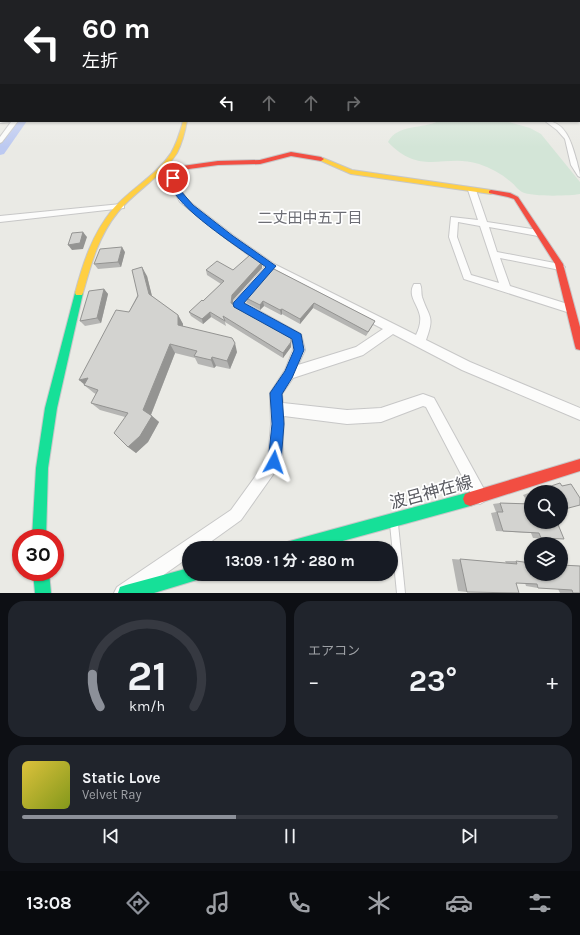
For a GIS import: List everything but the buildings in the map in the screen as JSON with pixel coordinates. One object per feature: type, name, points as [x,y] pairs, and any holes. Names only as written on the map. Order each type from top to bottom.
[{"type":"street","points":[[0,142],[14,122]]},
{"type":"street","points":[[185,122],[182,140],[170,167],[174,184],[183,200],[231,238],[271,266],[466,366],[580,414]]},
{"type":"street","points":[[549,122],[559,129],[568,140],[574,165],[580,175]]},
{"type":"street","points":[[39,529],[42,468],[51,408],[89,255],[96,239],[106,223],[121,206],[156,175],[170,167],[235,162],[260,162],[292,154],[320,158],[351,172],[516,198],[520,202],[560,267],[580,346]]},
{"type":"street","points":[[472,190],[506,290]]},
{"type":"street","points":[[0,219],[121,206]]},
{"type":"street","points":[[538,233],[454,219],[453,237],[467,277],[570,309]]},
{"type":"street","points":[[494,254],[560,267]]},
{"type":"street","points":[[122,593],[236,515],[274,462],[278,424],[276,393],[288,374],[299,350],[297,337],[238,304],[271,266]]},
{"type":"street","points":[[417,287],[416,292],[425,314],[425,321],[419,342]]},
{"type":"street","points":[[288,374],[359,351],[393,328]]},
{"type":"street","points":[[277,409],[347,417],[381,414],[423,400],[430,402],[480,496]]},
{"type":"street","name":"波呂神在線","points":[[315,541],[480,496],[580,465]]},
{"type":"street","points":[[126,593],[182,578]]},
{"type":"street","points":[[42,581],[43,593]]},
{"type":"lane","points":[[394,519],[401,593]]},
{"type":"green space","points":[[509,122],[530,128],[541,134],[580,182],[580,194],[551,196],[527,194],[492,169],[479,164],[466,161],[433,162],[411,159],[400,153],[388,142],[392,136],[398,132],[433,123]]},
{"type":"waterway","points":[[0,151],[20,122]]},
{"type":"traffic: fast","points":[[39,529],[42,468],[51,408],[79,293]]},
{"type":"traffic: fast","points":[[316,541],[470,499]]},
{"type":"traffic: fast","points":[[126,593],[182,578]]},
{"type":"traffic: fast","points":[[42,581],[43,593]]},
{"type":"traffic: slow","points":[[79,293],[92,249],[108,220],[127,199],[167,163],[181,138],[185,122]]},
{"type":"traffic: slow","points":[[321,159],[351,172],[491,192]]},
{"type":"traffic: jam","points":[[166,165],[174,169],[218,163],[260,162],[291,154],[321,159]]},
{"type":"traffic: jam","points":[[491,192],[510,195],[516,198],[559,264],[580,346]]},
{"type":"traffic: jam","points":[[470,499],[580,465]]},
{"type":"district","name":"二丈田中五丁目","points":[[310,218]]},
{"type":"route","points":[[173,178],[177,191],[183,200],[246,250],[271,266],[238,304],[297,337],[299,350],[288,374],[276,393],[278,424],[274,462]]}]
